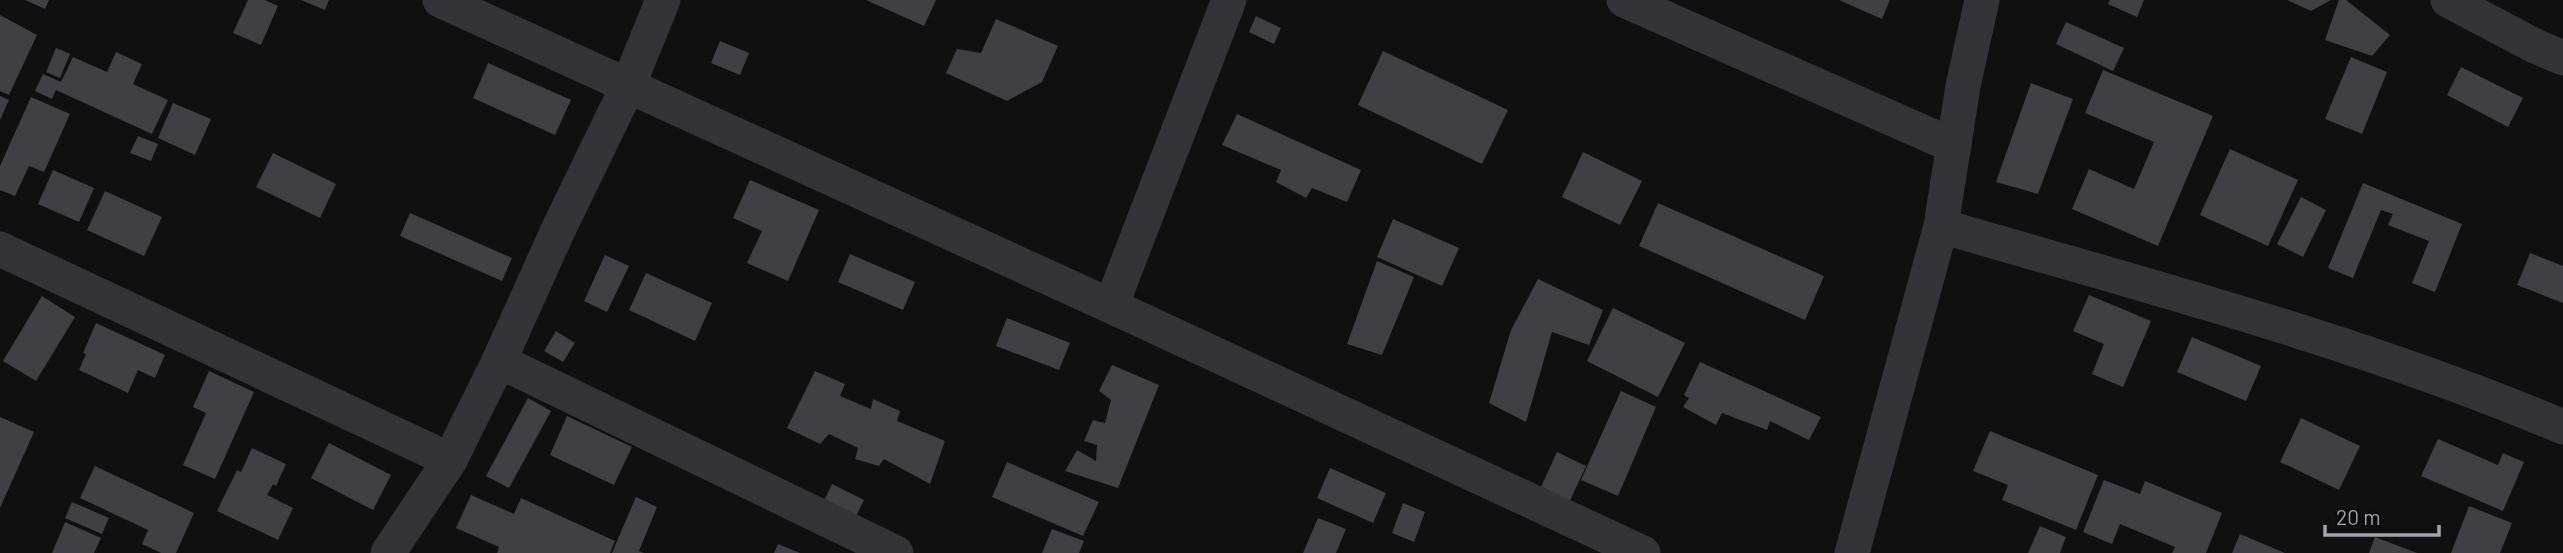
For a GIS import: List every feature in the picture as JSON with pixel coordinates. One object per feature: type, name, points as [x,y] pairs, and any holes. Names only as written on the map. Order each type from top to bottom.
[{"type":"street","points":[[439,0],[1111,306],[1643,553]]},
{"type":"street","points":[[388,553],[450,460],[628,86],[663,0]]},
{"type":"street","points":[[1111,306],[1229,0]]},
{"type":"street","points":[[1624,0],[1954,146]]},
{"type":"street","points":[[1852,553],[1941,226],[1963,86],[1982,0]]},
{"type":"street","points":[[2448,0],[2563,58]]},
{"type":"street","points":[[1941,226],[2326,338],[2455,383],[2563,427]]},
{"type":"street","points":[[0,250],[450,460]]},
{"type":"street","points":[[499,361],[896,553]]},
{"type":"building","points":[[25,0],[49,0],[45,9]]},
{"type":"building","points":[[248,0],[265,0],[278,6],[261,45],[233,33]]},
{"type":"building","points":[[301,0],[329,0],[325,10]]},
{"type":"building","points":[[866,0],[936,0],[924,26]]},
{"type":"building","points":[[1839,0],[1890,0],[1882,19]]},
{"type":"building","points":[[2110,0],[2144,0],[2137,17],[2108,4]]},
{"type":"building","points":[[2287,0],[2331,0],[2311,11]]},
{"type":"building","points":[[2339,0],[2346,0],[2390,35],[2372,56],[2325,40]]},
{"type":"building","points":[[0,15],[37,35],[9,95],[0,91]]},
{"type":"building","points":[[1256,16],[1281,28],[1274,44],[1249,32]]},
{"type":"building","points":[[996,19],[1058,46],[1042,82],[1007,101],[946,73],[957,49],[981,53]]},
{"type":"building","points":[[2066,22],[2124,48],[2113,71],[2056,44]]},
{"type":"building","points":[[720,41],[749,53],[740,75],[711,63]]},
{"type":"building","points":[[56,48],[70,54],[60,78],[46,72]]},
{"type":"building","points":[[1383,51],[1508,110],[1482,164],[1358,105]]},
{"type":"building","points":[[116,52],[142,64],[133,84],[168,100],[152,134],[56,90],[52,99],[35,91],[43,74],[61,82],[73,57],[107,72]]},
{"type":"building","points":[[2351,57],[2387,72],[2362,134],[2325,119]]},
{"type":"building","points":[[488,63],[571,100],[555,135],[473,98]]},
{"type":"building","points":[[2461,67],[2523,98],[2508,127],[2447,95]]},
{"type":"building","points":[[2103,70],[2213,116],[2158,246],[2072,209],[2089,169],[2134,189],[2154,142],[2085,113]]},
{"type":"building","points":[[2031,83],[2073,99],[2038,194],[1996,182]]},
{"type":"building","points":[[0,96],[9,100],[0,120]]},
{"type":"building","points":[[31,97],[70,114],[44,172],[29,166],[15,196],[0,190],[0,166]]},
{"type":"building","points":[[173,103],[211,119],[195,155],[158,138]]},
{"type":"building","points":[[1237,114],[1361,170],[1347,202],[1312,188],[1306,198],[1276,182],[1281,170],[1222,145]]},
{"type":"building","points":[[138,136],[158,144],[151,161],[130,153]]},
{"type":"building","points":[[2230,149],[2298,180],[2268,246],[2200,215]]},
{"type":"building","points":[[1583,152],[1642,181],[1620,225],[1562,197]]},
{"type":"building","points":[[273,153],[336,184],[320,218],[256,187]]},
{"type":"building","points":[[53,170],[94,188],[79,222],[38,204]]},
{"type":"building","points":[[750,180],[819,210],[788,281],[747,263],[762,231],[733,218]]},
{"type":"building","points":[[2363,183],[2462,224],[2435,292],[2412,283],[2429,241],[2388,225],[2393,214],[2381,210],[2353,278],[2328,268]]},
{"type":"building","points":[[105,191],[162,217],[144,256],[87,230]]},
{"type":"building","points":[[2301,197],[2326,210],[2303,257],[2277,244]]},
{"type":"building","points":[[1658,203],[1824,276],[1805,320],[1639,246]]},
{"type":"building","points":[[410,213],[512,258],[502,281],[400,236]]},
{"type":"building","points":[[1393,219],[1459,248],[1442,286],[1377,257]]},
{"type":"building","points":[[2530,253],[2563,266],[2563,303],[2517,285]]},
{"type":"building","points":[[850,254],[915,282],[903,310],[838,282]]},
{"type":"building","points":[[605,255],[629,266],[607,312],[584,301]]},
{"type":"building","points":[[1377,261],[1414,277],[1382,355],[1347,344]]},
{"type":"building","points":[[646,273],[712,303],[695,341],[629,310]]},
{"type":"building","points":[[1538,279],[1603,310],[1589,345],[1552,332],[1526,422],[1489,403],[1511,330]]},
{"type":"building","points":[[2089,295],[2151,321],[2123,387],[2092,374],[2104,344],[2073,331]]},
{"type":"building","points":[[42,296],[75,317],[36,381],[3,361]]},
{"type":"building","points":[[1613,308],[1685,343],[1658,397],[1587,361]]},
{"type":"building","points":[[1007,318],[1070,343],[1059,370],[996,346]]},
{"type":"building","points":[[96,323],[165,355],[155,378],[138,370],[128,393],[79,370]]},
{"type":"building","points":[[556,331],[575,343],[563,362],[544,351]]},
{"type":"building","points":[[2192,337],[2261,366],[2246,401],[2177,372]]},
{"type":"building","points":[[1700,362],[1821,417],[1809,440],[1770,421],[1767,430],[1722,413],[1716,425],[1683,407],[1689,398],[1684,395]]},
{"type":"building","points":[[1112,365],[1159,385],[1118,488],[1065,471],[1077,450],[1096,461],[1097,445],[1084,441],[1093,420],[1105,423],[1111,400],[1099,391]]},
{"type":"building","points":[[209,371],[254,392],[215,479],[183,465],[206,413],[193,407]]},
{"type":"building","points":[[815,371],[845,384],[840,396],[871,409],[873,399],[900,411],[897,421],[945,441],[930,484],[884,459],[879,466],[855,459],[858,448],[829,434],[820,444],[787,428]]},
{"type":"building","points":[[1621,391],[1656,407],[1618,496],[1581,480]]},
{"type":"building","points":[[528,398],[551,411],[509,488],[486,476]]},
{"type":"building","points":[[567,416],[632,447],[614,485],[550,455]]},
{"type":"building","points":[[0,417],[34,432],[0,508]]},
{"type":"building","points":[[2301,418],[2360,446],[2339,490],[2280,462]]},
{"type":"building","points":[[1990,431],[2098,475],[2076,530],[2002,500],[2008,485],[1973,471]]},
{"type":"building","points":[[2438,439],[2498,465],[2503,453],[2524,462],[2503,511],[2421,476]]},
{"type":"building","points":[[329,443],[391,475],[373,510],[311,478]]},
{"type":"building","points":[[252,448],[286,464],[276,486],[273,484],[267,495],[293,508],[278,540],[217,511],[237,470],[241,472]]},
{"type":"building","points":[[1557,452],[1586,466],[1569,503],[1540,489]]},
{"type":"building","points":[[1007,462],[1099,502],[1083,536],[992,497]]},
{"type":"building","points":[[95,466],[194,513],[176,553],[161,553],[142,544],[148,530],[80,498]]},
{"type":"building","points":[[1330,468],[1386,493],[1373,523],[1317,498]]},
{"type":"building","points":[[2104,480],[2140,494],[2145,481],[2222,513],[2206,553],[2172,553],[2175,547],[2120,524],[2112,544],[2083,532]]},
{"type":"building","points":[[832,484],[864,500],[850,528],[818,513]]},
{"type":"building","points":[[471,495],[514,514],[521,498],[615,541],[610,553],[497,553],[499,547],[456,528]]},
{"type":"building","points":[[636,497],[657,507],[639,551],[644,553],[612,553]]},
{"type":"building","points":[[72,502],[109,518],[102,534],[65,518]]},
{"type":"building","points":[[1403,503],[1425,512],[1414,542],[1392,533]]},
{"type":"building","points":[[2469,506],[2512,523],[2500,553],[2451,553]]},
{"type":"building","points":[[1318,518],[1346,529],[1336,553],[1303,553]]},
{"type":"building","points":[[65,522],[101,538],[94,553],[52,553]]},
{"type":"building","points":[[2040,526],[2066,537],[2060,553],[2028,553]]},
{"type":"building","points":[[1052,529],[1084,541],[1079,553],[1042,553]]},
{"type":"building","points":[[2240,534],[2285,553],[2232,553]]},
{"type":"building","points":[[2375,537],[2417,553],[2369,553]]},
{"type":"building","points":[[778,544],[800,553],[774,553]]}]
